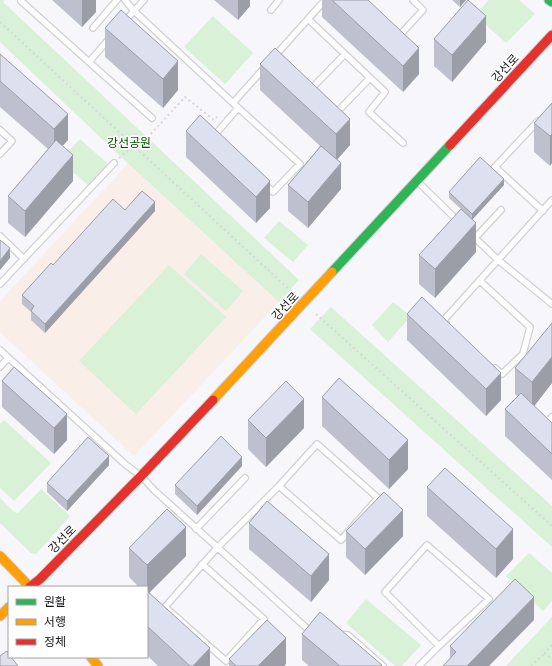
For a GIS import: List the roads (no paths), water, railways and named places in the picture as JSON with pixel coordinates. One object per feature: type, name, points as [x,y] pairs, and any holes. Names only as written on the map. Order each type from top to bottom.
[{"type":"main road","name":"강선로","points":[[31,586],[40,579],[141,476],[299,309],[552,35]]},
{"type":"main road","points":[[0,556],[29,586]]},
{"type":"main road","points":[[0,616],[8,608]]},
{"type":"main road","points":[[92,658],[98,666]]},
{"type":"lane","points":[[93,28],[117,0]]},
{"type":"lane","points":[[125,0],[134,12],[300,164],[273,192],[262,182]]},
{"type":"lane","points":[[120,27],[144,0]]},
{"type":"lane","points":[[271,10],[279,0]]},
{"type":"lane","points":[[233,103],[325,0]]},
{"type":"lane","points":[[395,41],[423,10],[412,0]]},
{"type":"lane","points":[[21,1],[152,118]]},
{"type":"lane","points":[[308,19],[385,92],[369,112],[403,142]]},
{"type":"lane","points":[[89,62],[115,33]]},
{"type":"lane","points":[[313,87],[345,54]]},
{"type":"lane","points":[[340,109],[370,78]]},
{"type":"lane","points":[[219,142],[213,137],[238,108]]},
{"type":"lane","points":[[541,118],[496,167],[543,211]]},
{"type":"lane","points":[[0,130],[12,141],[0,154]]},
{"type":"lane","points":[[0,284],[114,163]]},
{"type":"lane","points":[[417,181],[498,260],[552,304]]},
{"type":"lane","points":[[449,326],[443,321],[552,200]]},
{"type":"lane","points":[[476,238],[501,210]]},
{"type":"lane","points":[[0,236],[24,259]]},
{"type":"lane","points":[[480,281],[530,327],[523,354],[502,374],[490,363]]},
{"type":"lane","points":[[0,350],[126,465],[141,476],[196,529],[310,632],[318,633]]},
{"type":"lane","points":[[0,367],[8,358]]},
{"type":"lane","points":[[552,417],[548,421],[552,425]]},
{"type":"lane","points":[[202,564],[264,619],[226,661],[165,607],[202,564],[279,486],[317,444],[378,498],[340,540],[279,486]]},
{"type":"lane","points":[[196,529],[245,478]]},
{"type":"lane","points":[[419,666],[489,599],[427,545],[385,592],[439,646]]},
{"type":"lane","points":[[333,634],[348,635],[383,666]]},
{"type":"park label","name":"강선공원","points":[[129,142]]}]
